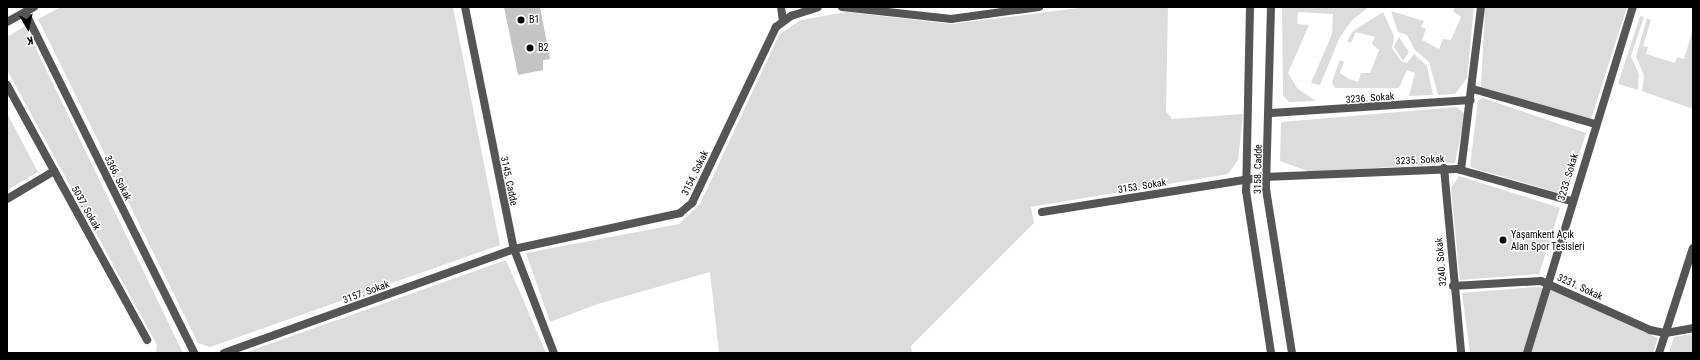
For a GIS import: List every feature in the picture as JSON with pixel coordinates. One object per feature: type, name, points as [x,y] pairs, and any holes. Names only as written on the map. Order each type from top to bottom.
[{"type":"street","points":[[7,22],[34,7]]},
{"type":"street","name":"3145. Cadde","points":[[465,7],[514,249],[554,353]]},
{"type":"street","points":[[781,7],[783,21],[818,7]]},
{"type":"street","points":[[842,7],[951,19],[1039,7]]},
{"type":"street","name":"3158. Cadde","points":[[1250,7],[1245,180],[1271,353]]},
{"type":"street","name":"3158. Cadde","points":[[1271,7],[1271,113],[1266,177],[1292,353]]},
{"type":"street","points":[[1461,170],[1472,100],[1481,7]]},
{"type":"street","name":"3233. Sokak","points":[[1527,353],[1546,282],[1632,7]]},
{"type":"street","name":"3366. Sokak","points":[[25,12],[194,353]]},
{"type":"street","name":"3154. Sokak","points":[[514,249],[668,218],[687,208],[774,30],[783,21]]},
{"type":"street","name":"5037. Sokak","points":[[7,85],[147,340]]},
{"type":"street","points":[[1473,89],[1595,124]]},
{"type":"street","name":"3236. Sokak","points":[[1271,113],[1472,100]]},
{"type":"street","name":"3235. Sokak","points":[[1245,180],[1266,177],[1444,168],[1461,170],[1571,201]]},
{"type":"street","name":"3240. Sokak","points":[[1444,168],[1453,286],[1461,353]]},
{"type":"street","points":[[7,199],[54,172]]},
{"type":"street","name":"3153. Sokak","points":[[1042,212],[1245,180]]},
{"type":"street","points":[[1659,353],[1693,248]]},
{"type":"street","name":"3157. Sokak","points":[[224,353],[514,249]]},
{"type":"street","name":"3231. Sokak","points":[[1453,286],[1546,282],[1644,327],[1666,333],[1693,328]]},
{"type":"shaded area","points":[[61,7],[453,7],[500,245],[210,347],[198,343],[38,19]]},
{"type":"shaded area","points":[[1087,7],[1168,7],[1166,111],[1172,119],[1243,114],[1238,160],[1228,174],[1031,207],[1034,223],[911,346],[912,353],[719,353],[710,272],[598,304],[550,322],[526,253],[679,224],[700,204],[779,35],[801,20],[846,12],[952,24]]},
{"type":"shaded area","points":[[1282,7],[1369,7],[1352,20],[1340,37],[1320,85],[1311,83],[1332,34],[1333,14],[1298,12],[1297,24],[1309,25],[1288,73],[1297,88],[1316,101],[1289,102],[1283,95]]},
{"type":"shaded area","points":[[1455,7],[1474,7],[1467,78],[1455,94],[1438,95],[1429,62],[1415,50],[1407,35],[1398,32],[1391,11],[1424,21],[1421,27],[1426,29],[1422,40],[1439,49],[1443,39],[1451,40],[1461,17],[1453,11]]},
{"type":"shaded area","points":[[1485,7],[1627,7],[1591,119],[1481,87]]},
{"type":"shaded area","points":[[1383,12],[1394,36],[1392,48],[1401,61],[1407,63],[1414,54],[1427,66],[1433,95],[1409,96],[1415,73],[1407,70],[1399,88],[1335,88],[1332,82],[1340,60],[1344,62],[1340,73],[1349,79],[1358,82],[1361,73],[1370,73],[1379,50],[1372,44],[1375,37],[1356,32],[1351,43],[1347,41],[1353,31]]},
{"type":"shaded area","points":[[1640,16],[1644,17],[1631,56],[1639,75],[1638,90],[1618,84]]},
{"type":"shaded area","points":[[1647,18],[1651,20],[1643,46],[1648,47],[1646,54],[1675,63],[1677,57],[1684,59],[1693,29],[1693,109],[1642,91],[1644,76],[1636,56]]},
{"type":"shaded area","points":[[25,26],[183,353],[156,353],[157,345],[7,70],[7,37]]},
{"type":"shaded area","points":[[1399,37],[1409,52],[1403,61],[1394,47]]},
{"type":"shaded area","points":[[1483,98],[1586,133],[1566,195],[1470,167],[1478,100]]},
{"type":"shaded area","points":[[1457,107],[1465,114],[1455,163],[1310,172],[1280,161],[1281,122]]},
{"type":"shaded area","points":[[7,113],[38,172],[7,190]]},
{"type":"shaded area","name":"Yaşamkent Açık Alan Spor Tesisleri","points":[[1459,176],[1560,208],[1539,274],[1460,280],[1451,188]]},
{"type":"shaded area","points":[[506,260],[546,353],[244,353]]},
{"type":"shaded area","points":[[1535,287],[1552,289],[1658,338],[1653,353],[1470,353],[1462,293]]},
{"type":"shaded area","points":[[1693,334],[1693,353],[1669,353],[1674,337]]},
{"type":"building","name":"B2","points":[[504,7],[540,7],[550,59],[543,60],[543,70],[518,75]]},
{"type":"place","name":"B1","points":[[521,20]]},
{"type":"place","name":"B2","points":[[530,48]]},
{"type":"place","name":"Yaşamkent Açık Alan Spor Tesisleri","points":[[1503,240]]}]
